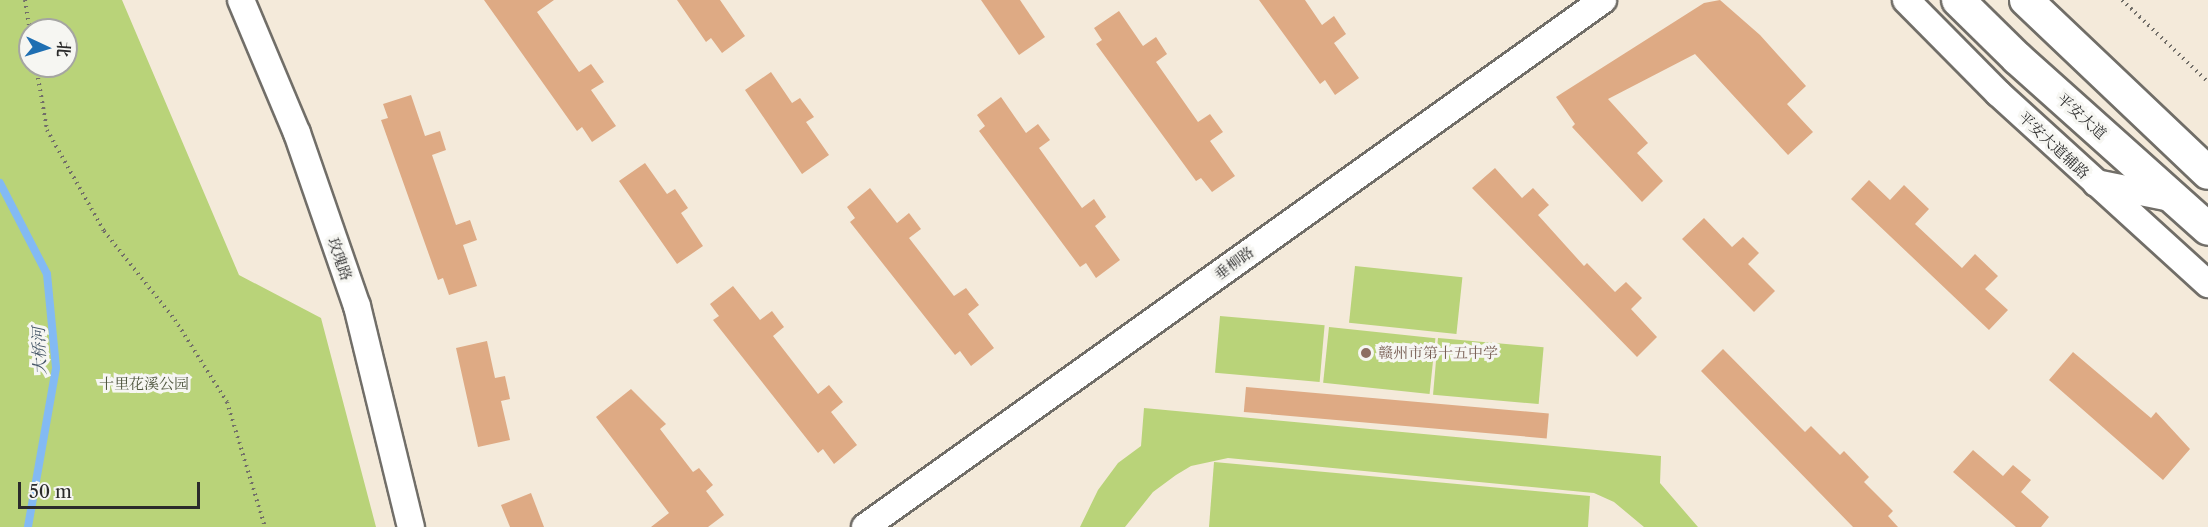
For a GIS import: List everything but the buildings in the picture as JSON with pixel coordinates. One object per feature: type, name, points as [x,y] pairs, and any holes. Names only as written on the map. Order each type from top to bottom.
[{"type":"main road","name":"平安大道","points":[[1958,0],[2017,58],[2208,229]]},
{"type":"main road","points":[[2026,0],[2196,156],[2208,173]]},
{"type":"street","name":"玫瑰路","points":[[241,0],[297,133],[357,306],[411,527]]},
{"type":"street","name":"垂柳路","points":[[865,527],[1603,0]]},
{"type":"street","name":"平安大道辅路","points":[[1906,0],[1998,93],[2208,284]]},
{"type":"street","points":[[2096,183],[2175,199]]},
{"type":"path","points":[[25,0],[28,18]]},
{"type":"path","points":[[2122,0],[2208,82]]},
{"type":"path","points":[[38,78],[47,130],[104,231],[174,320],[227,402],[265,527]]},
{"type":"green space","name":"十里花溪公园","points":[[0,0],[122,0],[239,275],[321,318],[376,527],[0,527]]},
{"type":"green space","points":[[1355,266],[1462,277],[1456,334],[1349,323]]},
{"type":"green space","points":[[1220,316],[1325,325],[1320,382],[1215,373]]},
{"type":"green space","points":[[1329,327],[1435,338],[1430,394],[1323,383]]},
{"type":"green space","points":[[1438,338],[1544,347],[1539,404],[1433,395]]},
{"type":"green space","points":[[1144,408],[1661,456],[1660,483],[1698,527],[1644,527],[1614,502],[1594,493],[1228,458],[1191,466],[1176,475],[1153,492],[1125,527],[1080,527],[1098,490],[1118,463],[1141,446]]},
{"type":"green space","points":[[1214,462],[1590,496],[1588,527],[1209,527]]},
{"type":"waterway","name":"大桥河","points":[[0,183],[47,274],[56,368],[28,527]]},
{"type":"place","name":"赣州市第十五中学","points":[[1366,353]]}]
